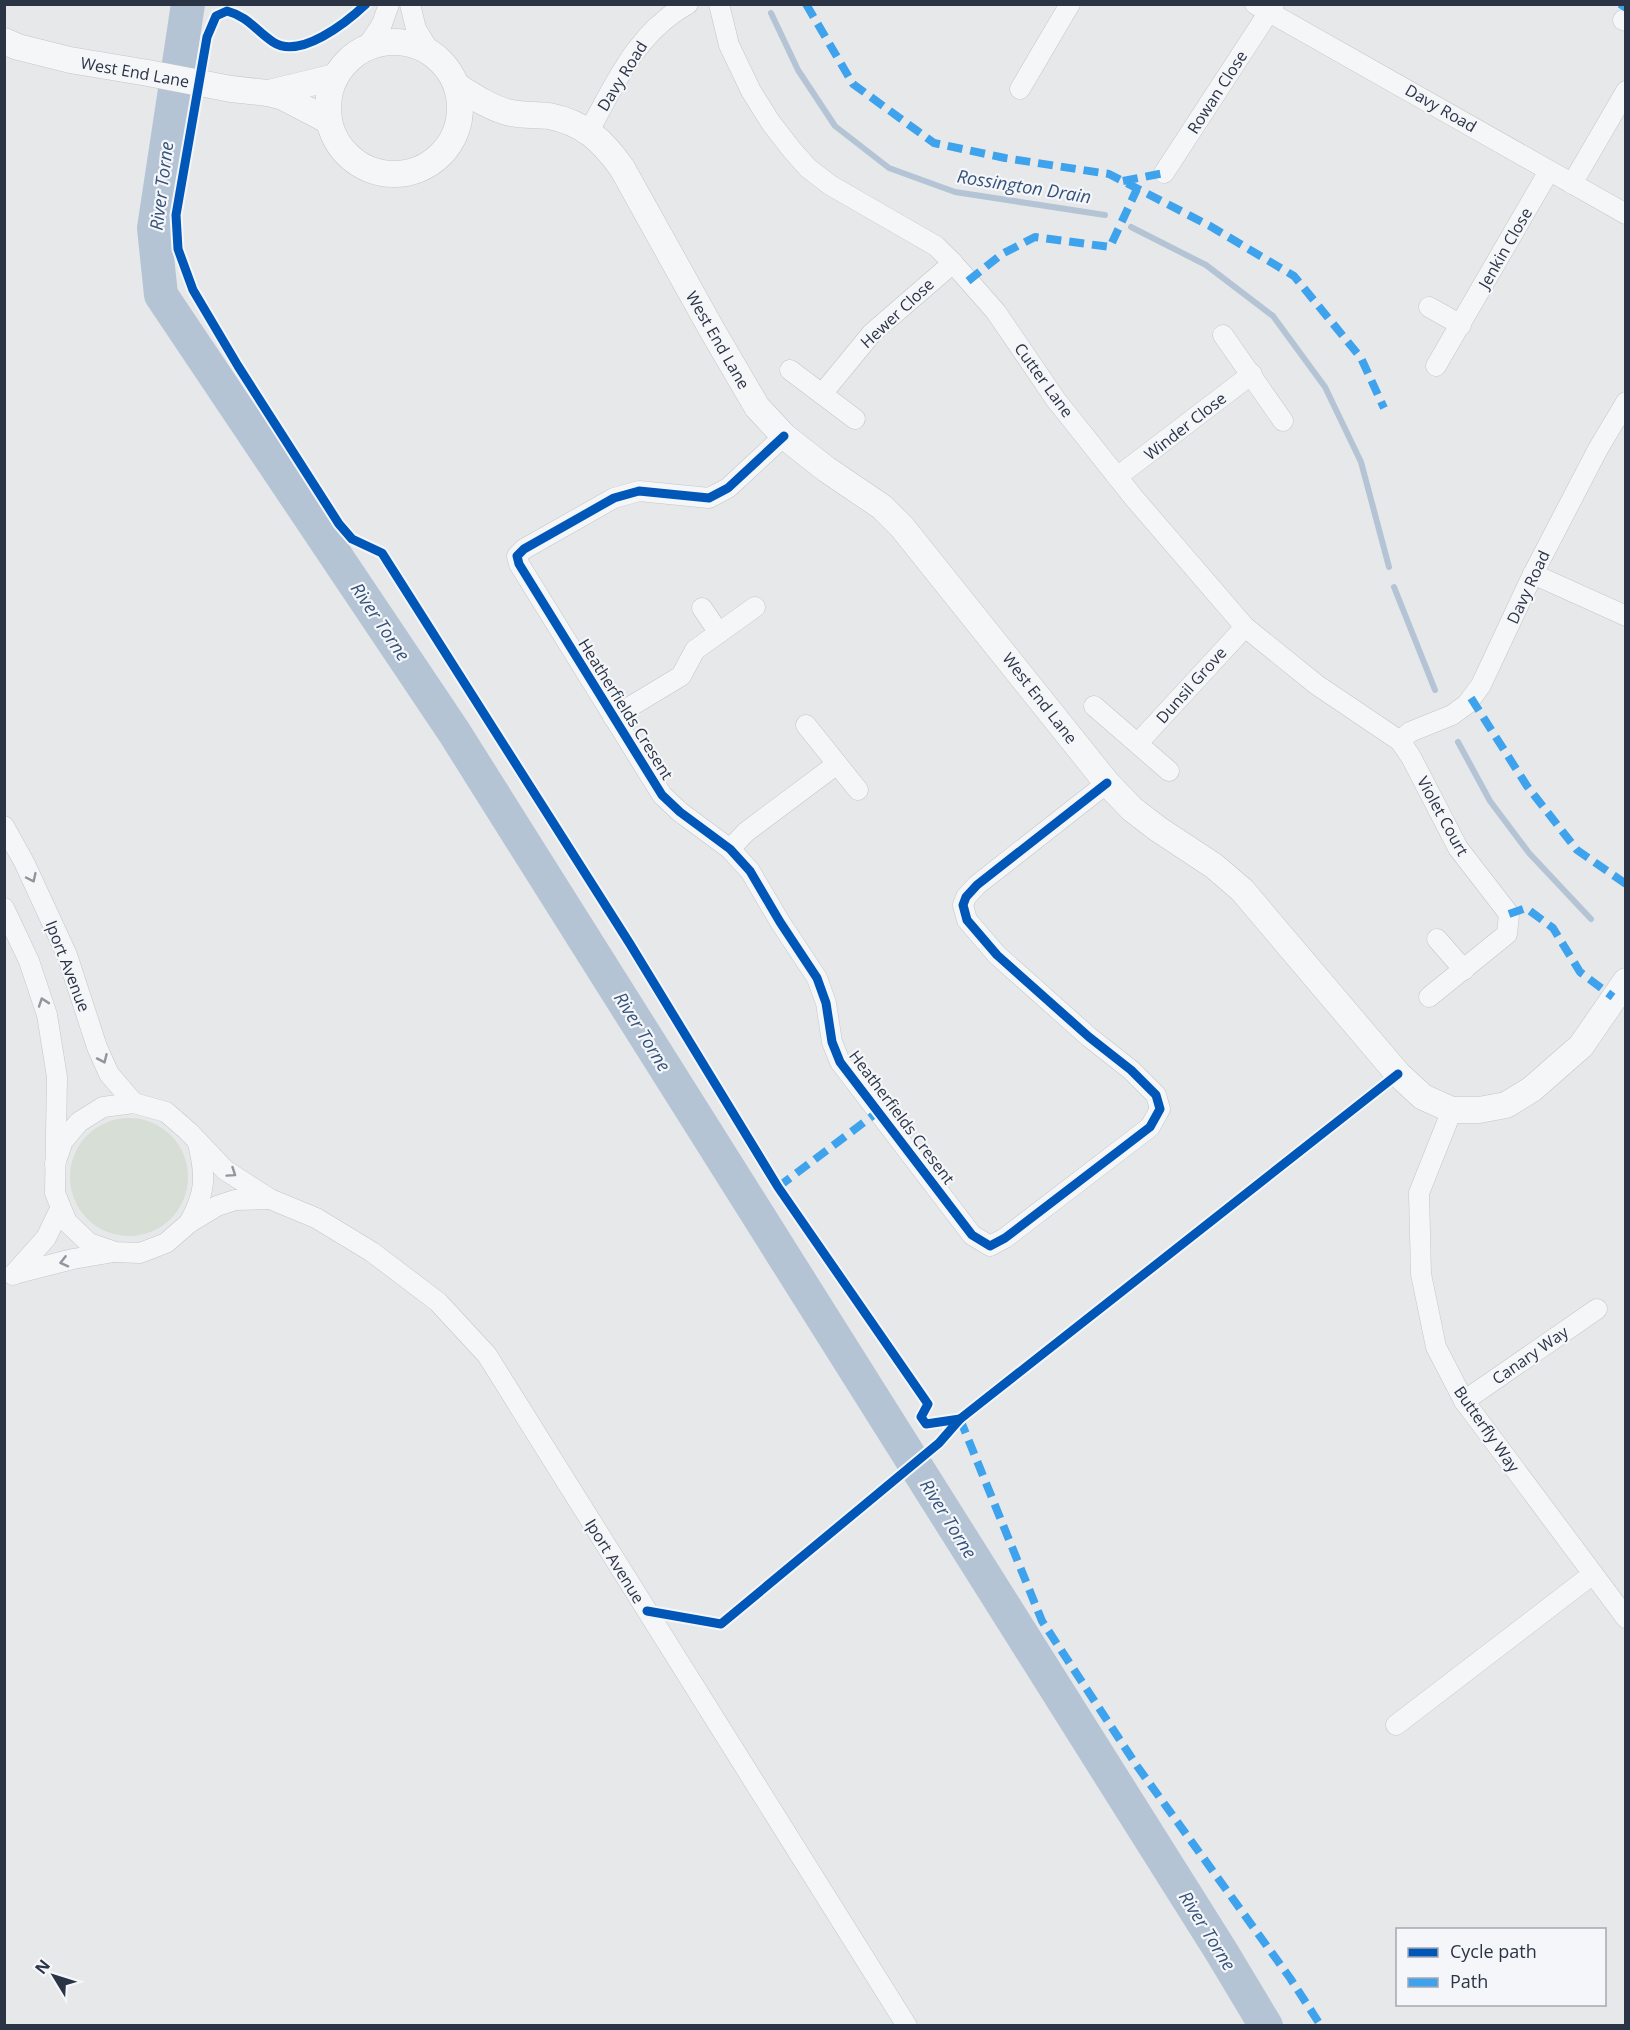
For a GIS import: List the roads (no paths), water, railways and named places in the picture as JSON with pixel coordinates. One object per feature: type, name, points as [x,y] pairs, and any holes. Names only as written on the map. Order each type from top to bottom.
[{"type":"street","points":[[366,48],[382,24],[388,4]]},
{"type":"street","points":[[410,4],[416,29],[430,52]]},
{"type":"street","name":"Davy Road","points":[[590,131],[622,70],[642,41],[669,16],[688,4]]},
{"type":"street","name":"Cutter Lane","points":[[719,4],[729,45],[751,91],[771,123],[808,168],[830,185],[936,246],[953,262],[996,312],[1056,400],[1245,627],[1317,685],[1400,741]]},
{"type":"street","points":[[1020,89],[1070,4]]},
{"type":"street","name":"Davy Road","points":[[1266,7],[1626,213]]},
{"type":"street","name":"Rowan Close","points":[[1164,173],[1266,7]]},
{"type":"street","name":"West End Lane","points":[[4,41],[70,60],[231,89],[268,93],[283,97],[330,121]]},
{"type":"street","name":"West End Lane","points":[[388,42],[410,43],[430,52],[447,66],[457,86],[461,108],[455,134],[440,156],[417,170],[390,174],[369,169],[351,158],[337,141],[330,121],[329,100],[335,77],[348,60],[366,48],[388,42]]},
{"type":"street","name":"West End Lane","points":[[268,93],[335,77]]},
{"type":"street","name":"West End Lane","points":[[457,86],[490,105],[508,112],[550,116],[590,131],[607,146],[622,168],[757,407],[783,436],[882,507],[902,527],[1107,783],[1132,809],[1214,866],[1242,890],[1398,1074],[1423,1096],[1452,1110],[1479,1110],[1506,1105],[1532,1089],[1581,1046],[1626,981]]},
{"type":"street","points":[[1572,184],[1626,91]]},
{"type":"street","name":"West End Lane","points":[[455,134],[508,112]]},
{"type":"street","name":"Jenkin Close","points":[[1436,366],[1549,171]]},
{"type":"street","name":"Hewer Close","points":[[822,394],[872,333],[953,262]]},
{"type":"street","points":[[1429,307],[1461,325]]},
{"type":"street","points":[[1223,335],[1283,421]]},
{"type":"street","points":[[790,370],[855,419]]},
{"type":"street","name":"Winder Close","points":[[1118,477],[1252,374]]},
{"type":"street","name":"Davy Road","points":[[1400,741],[1410,732],[1452,715],[1467,704],[1481,685],[1533,574],[1598,449],[1626,402]]},
{"type":"street","name":"Heatherfields Cresent","points":[[783,436],[728,488],[709,498],[639,491],[614,498],[518,554],[519,564],[662,795],[680,812],[730,849],[750,871],[817,978],[826,1003],[832,1042],[840,1062],[972,1235],[990,1246],[1005,1239],[1150,1127],[1160,1109],[1156,1095],[1131,1070],[1089,1037],[997,955],[967,920],[963,905],[966,897],[977,885],[1107,783]]},
{"type":"street","points":[[1533,574],[1626,616]]},
{"type":"street","name":"Heatherfields Cresent","points":[[613,717],[681,676],[695,650],[755,607]]},
{"type":"street","points":[[702,608],[719,633]]},
{"type":"street","name":"Dunsil Grove","points":[[1138,743],[1245,627]]},
{"type":"street","points":[[1094,706],[1169,771]]},
{"type":"street","points":[[806,725],[858,789]]},
{"type":"street","name":"Violet Court","points":[[1400,741],[1411,757],[1458,848],[1509,914],[1507,934],[1429,997]]},
{"type":"street","points":[[730,849],[746,832],[837,764]]},
{"type":"street","name":"Iport Avenue","points":[[4,826],[24,862],[67,955],[97,1047],[109,1074],[134,1103]]},
{"type":"street","name":"Iport Avenue","points":[[4,908],[29,961],[47,1015],[57,1077],[55,1193],[67,1222],[89,1243],[115,1252],[140,1253],[166,1243],[189,1223],[218,1206],[235,1200],[270,1198]]},
{"type":"street","points":[[1437,939],[1464,970]]},
{"type":"street","name":"Iport Avenue","points":[[55,1164],[63,1141],[79,1122],[103,1107],[134,1103],[166,1112],[189,1132],[225,1170],[270,1198],[316,1218],[372,1252],[438,1302],[487,1355],[908,2025]]},
{"type":"street","name":"Butterfly Way","points":[[1452,1110],[1419,1192],[1421,1274],[1436,1347],[1464,1401],[1626,1618]]},
{"type":"street","name":"Iport Avenue","points":[[189,1223],[200,1203],[204,1182],[198,1143]]},
{"type":"street","points":[[9,1278],[46,1238],[60,1209]]},
{"type":"street","points":[[9,1278],[73,1259],[115,1252]]},
{"type":"street","name":"Canary Way","points":[[1464,1401],[1597,1309]]},
{"type":"street","points":[[1396,1725],[1593,1574]]},
{"type":"waterway","name":"River Torne","points":[[188,4],[154,228],[161,295],[454,732],[1266,2026]]},
{"type":"waterway","name":"Rossington Drain","points":[[771,13],[798,70],[835,126],[889,168],[955,192],[1105,215]]},
{"type":"waterway","name":"Rossington Drain","points":[[1131,227],[1206,265],[1273,316],[1325,387],[1361,462],[1389,567]]},
{"type":"waterway","name":"Rossington Drain","points":[[1394,587],[1435,690]]},
{"type":"waterway","name":"Rossington Drain","points":[[1458,742],[1490,801],[1529,853],[1591,919]]}]
